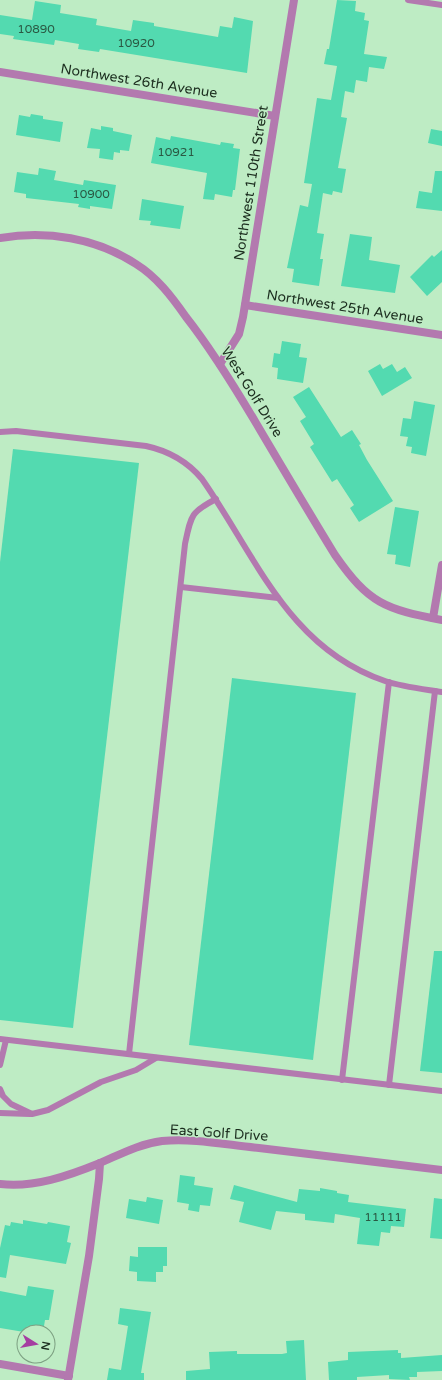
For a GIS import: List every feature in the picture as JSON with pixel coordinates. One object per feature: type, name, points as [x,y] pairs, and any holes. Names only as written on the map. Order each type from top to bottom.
[{"type":"street","name":"Northwest 110th Street","points":[[220,364],[239,334],[245,305],[294,0]]},
{"type":"street","name":"Northwest 26th Avenue","points":[[0,72],[275,116]]},
{"type":"street","name":"West Golf Drive","points":[[0,238],[45,235],[75,239],[104,248],[137,265],[151,275],[175,302],[220,364],[328,543],[351,577],[368,594],[389,607],[410,614],[442,620]]},
{"type":"street","name":"Northwest 25th Avenue","points":[[245,305],[442,335]]},
{"type":"street","points":[[433,618],[442,565]]},
{"type":"street","name":"East Golf Drive","points":[[0,1184],[18,1185],[44,1181],[72,1174],[136,1146],[161,1142],[181,1141],[319,1155],[442,1170]]},
{"type":"street","points":[[0,1364],[68,1378],[88,1256],[100,1163]]},
{"type":"lane","points":[[408,0],[442,5]]},
{"type":"lane","points":[[0,432],[16,431],[138,445],[160,450],[177,457],[194,469],[216,499],[278,598],[298,625],[331,654],[354,668],[389,682],[439,692],[389,1085]]},
{"type":"lane","points":[[129,1054],[185,544],[191,520],[197,509],[216,499]]},
{"type":"lane","points":[[181,588],[278,598]]},
{"type":"lane","points":[[342,1080],[389,682]]},
{"type":"lane","points":[[0,1066],[3,1040],[442,1091]]},
{"type":"lane","points":[[0,1113],[32,1114],[48,1110],[101,1082],[136,1070],[156,1058]]},
{"type":"lane","points":[[0,1089],[3,1096],[11,1104],[32,1114]]},
{"type":"building","points":[[337,0],[356,1],[355,11],[365,13],[364,20],[369,21],[364,54],[387,57],[384,69],[369,67],[367,82],[356,80],[354,93],[345,91],[341,117],[347,118],[338,168],[346,169],[342,193],[333,191],[332,195],[323,193],[317,233],[324,234],[320,259],[323,259],[319,286],[292,282],[294,269],[287,268],[300,205],[308,207],[312,184],[304,183],[317,98],[331,100],[337,66],[324,64],[327,49],[329,49]]},
{"type":"building","points":[[35,1],[61,5],[60,13],[97,19],[96,25],[131,31],[133,20],[154,23],[154,26],[218,37],[220,26],[232,28],[234,17],[253,21],[247,73],[100,49],[99,52],[78,49],[79,44],[55,40],[54,45],[13,39],[14,36],[0,34],[0,15],[32,20]]},
{"type":"building","points":[[31,114],[43,116],[43,119],[63,122],[60,142],[16,135],[19,115],[30,117]]},
{"type":"building","points":[[101,126],[113,128],[113,131],[132,135],[129,151],[120,150],[120,153],[114,152],[113,160],[99,158],[100,149],[87,148],[91,128],[101,130]]},
{"type":"building","points":[[431,129],[442,131],[442,146],[428,143]]},
{"type":"building","points":[[171,136],[220,145],[221,142],[234,144],[233,148],[240,149],[235,190],[233,190],[232,197],[215,194],[214,200],[203,199],[207,173],[151,163],[156,137],[170,140]]},
{"type":"building","points":[[39,168],[56,171],[54,180],[83,185],[84,180],[116,185],[112,209],[90,206],[90,209],[78,207],[79,204],[26,198],[26,194],[14,192],[17,172],[38,175]]},
{"type":"building","points":[[435,171],[442,171],[442,211],[416,208],[419,191],[432,193]]},
{"type":"building","points":[[142,199],[184,206],[180,229],[150,225],[151,221],[139,220]]},
{"type":"building","points":[[350,234],[372,237],[369,260],[400,265],[395,293],[341,286]]},
{"type":"building","points":[[442,250],[442,282],[427,296],[410,277],[432,255],[434,257]]},
{"type":"building","points":[[282,341],[301,344],[299,357],[307,358],[303,383],[277,379],[278,368],[272,367],[274,353],[280,354]]},
{"type":"building","points":[[380,364],[383,369],[392,364],[397,372],[405,367],[412,378],[382,396],[368,371]]},
{"type":"building","points":[[309,387],[341,437],[352,430],[361,444],[359,445],[367,460],[393,501],[359,522],[350,508],[354,505],[337,479],[332,482],[310,447],[314,444],[300,421],[306,417],[293,397]]},
{"type":"building","points":[[414,401],[435,405],[426,456],[411,453],[412,447],[406,446],[408,437],[400,436],[403,418],[411,419]]},
{"type":"building","points":[[13,449],[139,463],[73,1028],[0,1020],[0,562]]},
{"type":"building","points":[[395,507],[419,511],[410,567],[395,564],[396,555],[387,554]]},
{"type":"building","points":[[232,678],[356,693],[313,1060],[189,1045]]},
{"type":"building","points":[[434,951],[442,951],[442,1073],[420,1071]]},
{"type":"building","points":[[180,1175],[195,1177],[194,1185],[213,1188],[210,1206],[200,1205],[199,1212],[188,1210],[189,1204],[177,1202]]},
{"type":"building","points":[[234,1185],[297,1202],[299,1189],[320,1191],[320,1188],[337,1191],[337,1193],[349,1195],[348,1202],[406,1209],[404,1227],[391,1226],[390,1233],[381,1232],[379,1246],[357,1244],[360,1218],[335,1214],[334,1223],[305,1220],[305,1214],[276,1211],[271,1230],[239,1222],[244,1202],[230,1199]]},
{"type":"building","points":[[147,1197],[163,1200],[159,1224],[126,1218],[129,1199],[146,1202]]},
{"type":"building","points":[[434,1198],[442,1199],[442,1239],[430,1238]]},
{"type":"building","points":[[23,1220],[70,1226],[67,1242],[71,1243],[66,1264],[10,1255],[6,1278],[0,1277],[0,1248],[5,1225],[10,1226],[11,1222],[23,1224]]},
{"type":"building","points":[[138,1247],[167,1247],[167,1266],[163,1266],[163,1272],[156,1272],[156,1282],[137,1281],[137,1272],[129,1271],[130,1256],[138,1257]]},
{"type":"building","points":[[28,1286],[54,1290],[49,1320],[45,1320],[44,1324],[16,1324],[16,1331],[0,1328],[0,1291],[26,1296]]},
{"type":"building","points":[[120,1308],[151,1312],[141,1373],[144,1373],[144,1380],[107,1380],[109,1368],[121,1370],[128,1326],[118,1324]]},
{"type":"building","points":[[304,1340],[306,1380],[186,1380],[186,1371],[210,1369],[209,1352],[237,1351],[237,1354],[282,1354],[287,1353],[286,1341]]},
{"type":"building","points":[[398,1350],[398,1353],[401,1353],[401,1358],[442,1355],[442,1371],[417,1372],[417,1377],[409,1377],[410,1380],[389,1379],[389,1375],[357,1377],[357,1380],[329,1380],[328,1362],[348,1360],[348,1352]]}]
